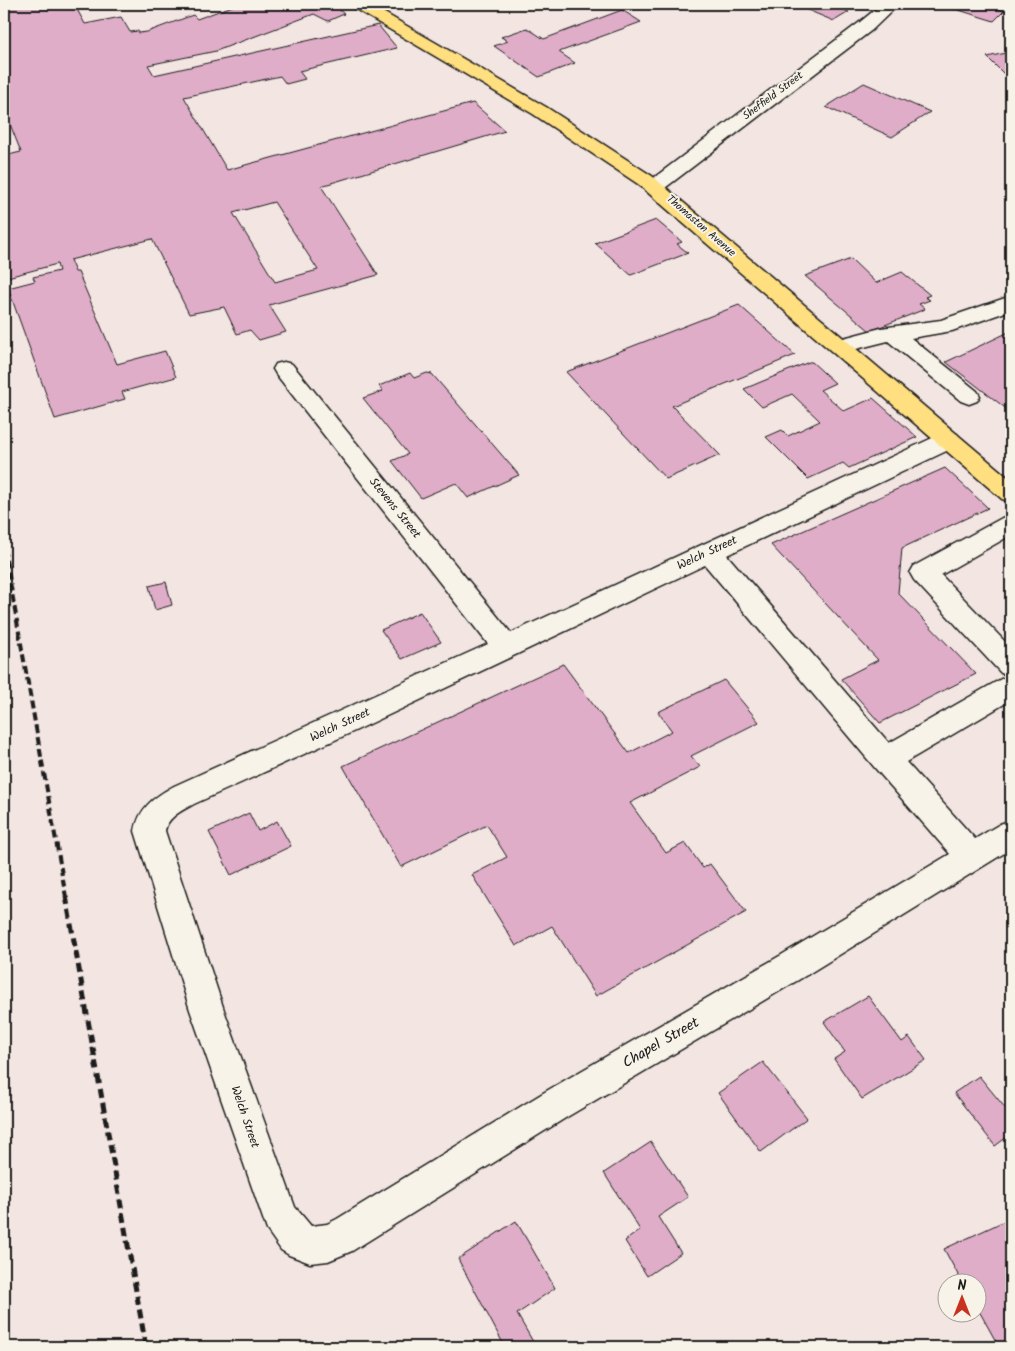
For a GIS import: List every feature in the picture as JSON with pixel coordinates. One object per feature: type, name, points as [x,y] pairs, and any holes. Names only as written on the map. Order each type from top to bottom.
[{"type":"main road","name":"Thomaston Avenue","points":[[358,4],[580,137],[654,187],[1011,493]]},
{"type":"street","name":"Sheffield Street","points":[[654,187],[866,26],[891,4]]},
{"type":"street","points":[[840,346],[893,334],[944,326],[1011,303]]},
{"type":"street","points":[[893,334],[969,396]]},
{"type":"street","name":"Stevens Street","points":[[284,369],[506,646]]},
{"type":"street","name":"Welch Street","points":[[308,1246],[297,1241],[287,1230],[280,1217],[207,1010],[151,839],[150,824],[160,810],[184,795],[347,722],[949,440]]},
{"type":"street","points":[[1011,524],[923,573],[1002,641],[1011,665]]},
{"type":"street","points":[[709,552],[885,759],[972,857]]},
{"type":"street","points":[[885,759],[1011,687]]},
{"type":"street","name":"Chapel Street","points":[[308,1246],[334,1241],[350,1232],[555,1105],[794,965],[1011,833]]},
{"type":"building","points":[[4,4],[74,4],[85,24],[121,17],[130,32],[138,31],[139,33],[147,32],[193,15],[197,19],[238,4],[333,4],[344,14],[328,21],[314,14],[216,51],[148,65],[154,75],[378,25],[397,48],[299,71],[305,79],[286,84],[280,76],[184,97],[227,170],[473,103],[505,131],[321,186],[378,275],[269,305],[286,332],[259,340],[250,330],[237,334],[224,307],[189,314],[152,239],[70,260],[75,272],[78,272],[117,364],[165,351],[176,377],[122,392],[125,399],[55,419],[8,288],[35,281],[33,277],[59,271],[57,264],[4,278],[4,156],[21,152],[4,109]],"holes":[[[274,202],[318,270],[275,282],[233,213]]]},
{"type":"building","points":[[793,4],[829,4],[849,12],[834,21]]},
{"type":"building","points":[[953,4],[987,4],[1004,11],[994,21],[949,7]]},
{"type":"building","points":[[622,10],[641,22],[559,52],[575,63],[539,77],[494,46],[508,41],[501,37],[527,28],[544,39]]},
{"type":"building","points":[[1011,52],[1011,81],[987,57]]},
{"type":"building","points":[[864,83],[930,112],[892,137],[826,107]]},
{"type":"building","points":[[656,220],[682,242],[677,244],[688,253],[631,275],[595,243]]},
{"type":"building","points":[[851,259],[876,283],[902,272],[930,295],[925,297],[930,300],[919,304],[925,309],[870,331],[805,276]]},
{"type":"building","points":[[739,305],[795,355],[672,406],[720,455],[666,479],[566,372]]},
{"type":"building","points":[[1011,331],[1011,409],[1008,410],[946,362]]},
{"type":"building","points":[[812,362],[835,383],[820,390],[844,411],[873,398],[917,437],[849,468],[843,463],[808,479],[766,437],[782,430],[788,436],[820,421],[792,394],[762,407],[744,389]]},
{"type":"building","points":[[410,373],[414,378],[427,373],[432,374],[519,475],[468,498],[456,483],[421,498],[392,461],[408,454],[363,398],[383,391],[379,386]]},
{"type":"building","points":[[945,468],[988,508],[902,548],[898,593],[976,674],[880,723],[841,679],[878,660],[771,545]]},
{"type":"building","points":[[166,582],[172,605],[155,610],[149,586]]},
{"type":"building","points":[[420,612],[441,642],[402,659],[381,630]]},
{"type":"building","points":[[563,664],[629,753],[672,731],[658,712],[724,680],[759,722],[691,756],[700,767],[630,803],[666,853],[685,843],[703,868],[710,864],[746,912],[596,996],[552,926],[516,946],[472,875],[507,857],[487,825],[401,867],[343,766]]},
{"type":"building","points":[[249,813],[258,831],[277,821],[291,846],[231,875],[209,832]]},
{"type":"building","points":[[868,996],[902,1042],[909,1037],[926,1060],[862,1099],[834,1059],[845,1052],[824,1022]]},
{"type":"building","points":[[763,1062],[807,1118],[761,1152],[718,1093]]},
{"type":"building","points":[[979,1076],[1011,1115],[1011,1134],[995,1146],[954,1093]]},
{"type":"building","points":[[651,1142],[688,1197],[658,1217],[681,1253],[647,1276],[625,1241],[640,1230],[604,1173]]},
{"type":"building","points":[[1011,1218],[1011,1347],[999,1347],[986,1324],[988,1324],[988,1274],[958,1274],[944,1249]]},
{"type":"building","points":[[516,1221],[555,1288],[517,1314],[536,1347],[505,1347],[458,1259]]},
{"type":"railway","points":[[4,548],[66,897]]},
{"type":"railway","points":[[66,896],[146,1347]]}]
